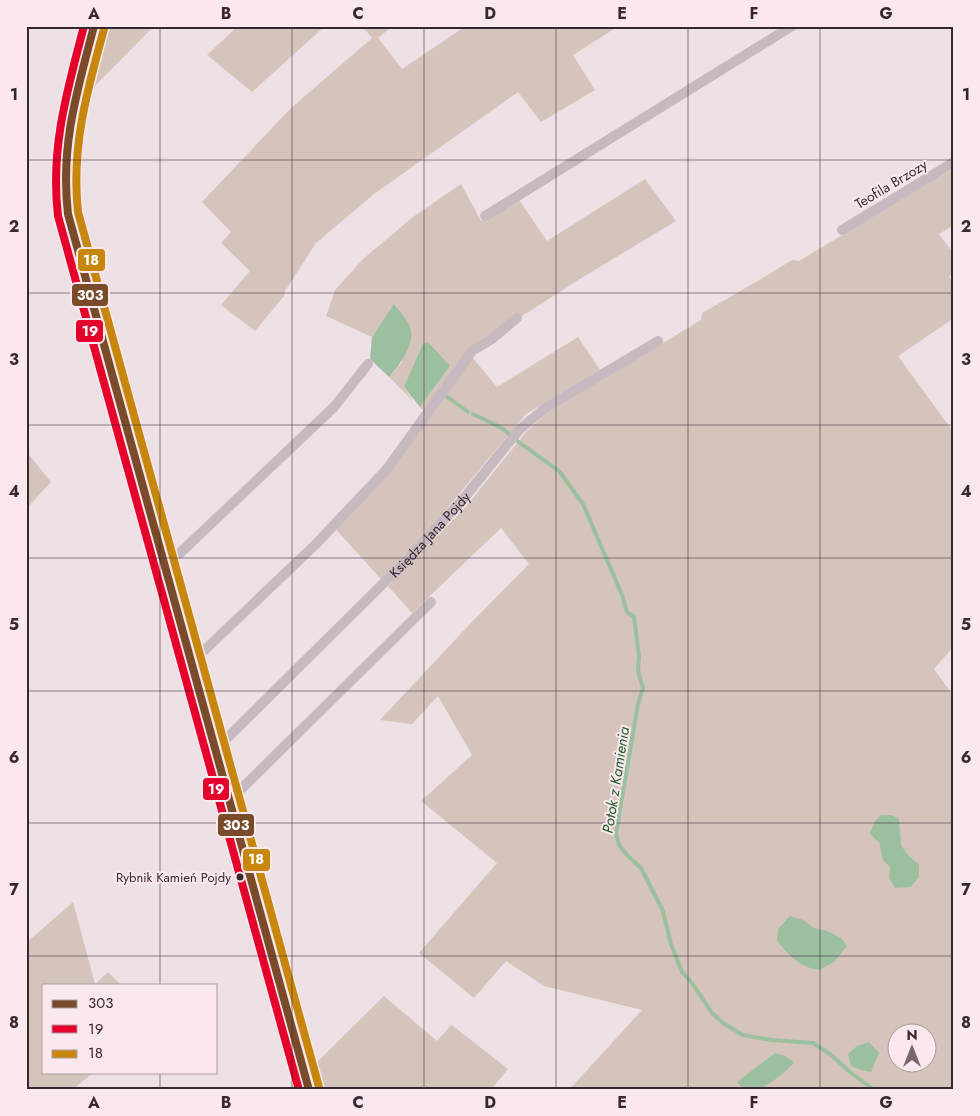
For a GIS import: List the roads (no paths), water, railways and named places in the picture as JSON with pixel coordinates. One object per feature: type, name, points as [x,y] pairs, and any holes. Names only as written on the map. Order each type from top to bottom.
[{"type":"street","points":[[94,26],[67,143],[64,175],[67,204],[76,244],[309,1090]]},
{"type":"street","points":[[484,216],[792,26]]},
{"type":"street","name":"Teofila Brzozy","points":[[842,230],[954,162]]},
{"type":"street","points":[[191,663],[316,544],[387,469],[472,351],[492,339],[517,318]]},
{"type":"street","name":"Księdza Jana Pojdy","points":[[215,750],[425,542],[527,422],[544,409],[658,341]]},
{"type":"street","points":[[163,559],[180,552],[334,407],[368,364]]},
{"type":"street","points":[[229,801],[431,602]]},
{"type":"waterway","name":"Potok z Kamienia","points":[[446,396],[468,412]]},
{"type":"waterway","name":"Potok z Kamienia","points":[[473,414],[502,428],[510,435]]},
{"type":"waterway","name":"Potok z Kamienia","points":[[516,440],[559,471],[583,504],[622,595],[627,612],[634,617],[639,656],[638,671],[643,688],[638,704],[616,833],[619,845],[641,868],[663,911],[671,944],[682,972],[692,983],[712,1013],[723,1023],[743,1035],[771,1040],[813,1043],[830,1054],[874,1090]]},
{"type":"place","name":"Rybnik Kamień Pojdy","points":[[240,877]]}]
